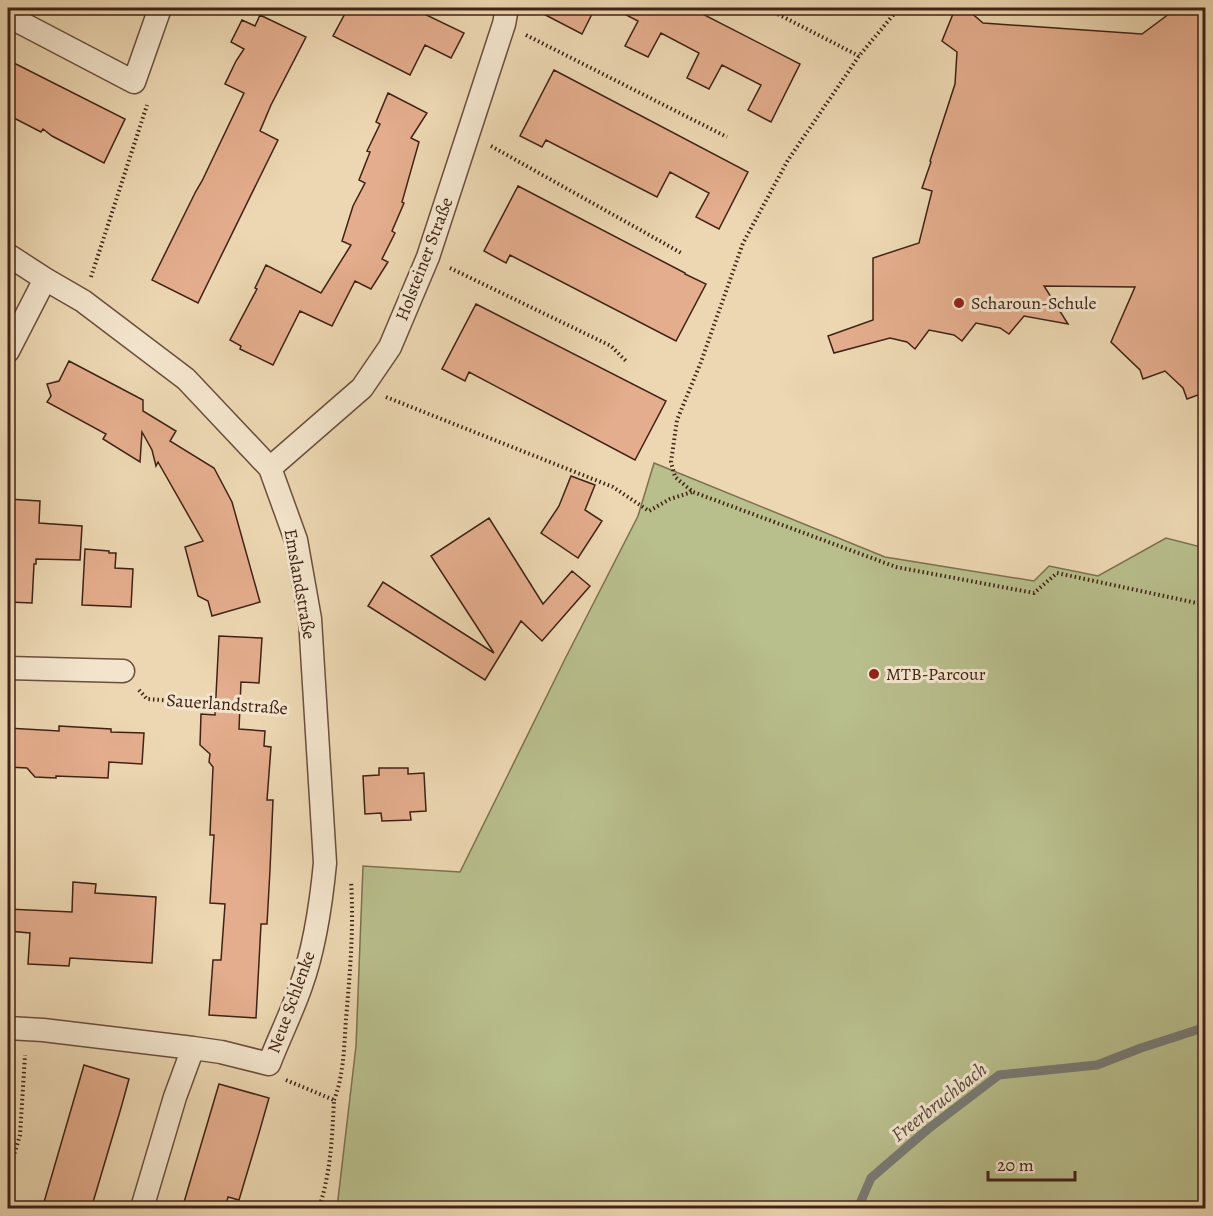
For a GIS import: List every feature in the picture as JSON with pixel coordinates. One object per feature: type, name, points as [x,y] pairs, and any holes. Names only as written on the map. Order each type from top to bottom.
[{"type":"street","points":[[8,16],[134,82],[160,8]]},
{"type":"street","name":"Holsteiner Straße","points":[[270,468],[362,387],[390,347],[428,257],[506,16]]},
{"type":"street","name":"Emslandstraße","points":[[8,255],[83,301],[186,379],[270,468],[296,540],[310,619],[324,871]]},
{"type":"street","points":[[8,351],[45,279]]},
{"type":"street","points":[[8,668],[123,671]]},
{"type":"street","name":"Neue Schlenke","points":[[17,1028],[221,1052],[269,1064],[301,986],[314,940],[324,871]]},
{"type":"street","points":[[142,1209],[175,1097],[193,1048]]},
{"type":"path","points":[[766,8],[859,56]]},
{"type":"path","points":[[899,8],[859,56],[788,160],[743,243],[701,362],[677,420],[671,462],[675,477],[693,492],[897,567],[1034,592],[1057,573],[1206,605]]},
{"type":"path","points":[[506,16],[727,137]]},
{"type":"path","points":[[83,301],[148,105],[134,82]]},
{"type":"path","points":[[467,140],[492,147],[683,254]]},
{"type":"path","points":[[428,257],[611,346],[626,361]]},
{"type":"path","points":[[362,387],[613,487],[650,511],[669,499],[693,492]]},
{"type":"path","name":"Sauerlandstraße","points":[[123,671],[147,699],[316,710]]},
{"type":"path","points":[[319,1209],[332,1150],[333,1100],[339,1087],[344,1052],[353,915],[351,881],[324,871]]},
{"type":"path","points":[[8,1175],[20,1135],[17,1028]]},
{"type":"path","points":[[269,1064],[282,1078],[333,1100]]},
{"type":"green space","points":[[654,463],[885,557],[1034,581],[1049,566],[1098,576],[1166,538],[1205,548],[1205,1208],[337,1208],[356,1046],[363,866],[460,872],[638,516]]},
{"type":"building","points":[[348,8],[412,8],[464,33],[451,58],[425,45],[410,75],[333,36]]},
{"type":"building","points":[[532,8],[595,8],[582,34]]},
{"type":"building","points":[[613,8],[691,8],[800,64],[771,122],[748,110],[761,85],[722,65],[709,89],[687,78],[699,53],[661,33],[648,57],[625,46],[638,21]]},
{"type":"building","points":[[1177,8],[1206,8],[1206,392],[1187,399],[1183,388],[1165,371],[1143,379],[1140,370],[1111,342],[1135,287],[1044,286],[1068,324],[1024,316],[1009,334],[1000,328],[976,323],[962,341],[954,335],[929,330],[915,349],[907,342],[890,338],[834,353],[828,336],[873,320],[873,258],[919,243],[932,191],[922,188],[955,84],[957,52],[942,41],[955,9],[969,11],[983,23],[1142,34]]},
{"type":"building","points":[[260,15],[306,37],[260,131],[278,140],[198,303],[152,280],[244,93],[225,84],[244,49],[231,42],[242,20],[255,26]]},
{"type":"building","points":[[8,60],[125,119],[104,163],[43,129],[41,132],[8,115]]},
{"type":"building","points":[[554,70],[748,172],[719,229],[696,217],[709,193],[670,172],[657,197],[546,140],[542,147],[520,136]]},
{"type":"building","points":[[388,93],[427,113],[411,138],[419,142],[402,202],[404,203],[392,231],[395,233],[382,259],[388,262],[371,289],[355,281],[332,326],[300,311],[273,365],[240,349],[241,346],[230,340],[257,289],[255,288],[266,265],[321,293],[351,245],[342,241],[353,206],[365,183],[359,180],[370,152],[367,151],[380,124],[376,122]]},
{"type":"building","points":[[518,186],[706,284],[676,341],[510,255],[506,263],[484,251]]},
{"type":"building","points":[[476,304],[666,401],[635,460],[469,372],[465,381],[442,369]]},
{"type":"building","points":[[69,361],[143,400],[143,411],[176,431],[170,441],[214,468],[232,502],[260,602],[212,616],[208,601],[198,596],[185,547],[203,541],[158,462],[156,466],[152,450],[142,432],[140,462],[103,439],[106,434],[47,402],[51,396],[47,384],[59,381]]},
{"type":"building","points":[[571,476],[595,485],[585,510],[602,521],[578,558],[541,533],[559,506]]},
{"type":"building","points":[[8,499],[40,501],[39,523],[82,526],[80,560],[36,559],[32,603],[8,602]]},
{"type":"building","points":[[489,518],[543,604],[572,571],[590,586],[542,641],[521,621],[485,680],[368,606],[383,582],[494,653],[431,556]]},
{"type":"building","points":[[85,549],[116,553],[115,568],[133,569],[131,607],[82,605]]},
{"type":"building","points":[[219,636],[262,638],[259,683],[241,682],[239,729],[265,731],[264,746],[271,747],[267,800],[273,800],[270,870],[267,924],[261,924],[256,1018],[209,1015],[213,960],[221,960],[225,904],[210,903],[214,835],[210,835],[213,767],[209,762],[210,754],[200,745],[201,714],[215,715]]},
{"type":"building","points":[[59,726],[144,733],[142,764],[109,762],[108,778],[35,777],[27,768],[8,767],[8,728],[59,731]]},
{"type":"building","points":[[379,768],[408,768],[408,774],[424,773],[426,811],[410,812],[411,820],[382,821],[381,813],[365,814],[363,776],[379,775]]},
{"type":"building","points":[[73,882],[96,884],[95,893],[156,897],[152,963],[70,958],[69,966],[28,964],[30,933],[8,931],[8,909],[72,912]]},
{"type":"building","points":[[84,1065],[129,1079],[121,1108],[91,1209],[42,1209]]},
{"type":"building","points":[[219,1084],[269,1098],[259,1133],[239,1200],[228,1197],[225,1209],[182,1209]]},
{"type":"waterway","name":"Freerbruchbach","points":[[858,1208],[871,1178],[928,1129],[999,1075],[1097,1065],[1206,1027]]},
{"type":"place","name":"Scharoun-Schule","points":[[959,303]]},
{"type":"place","name":"MTB-Parcour","points":[[874,674]]}]
